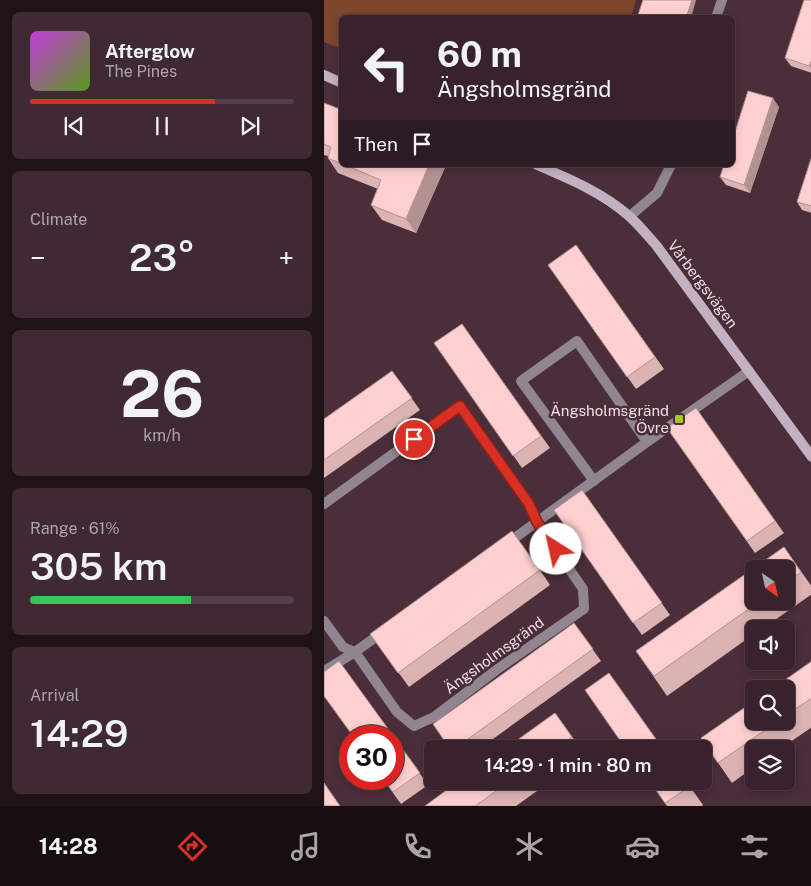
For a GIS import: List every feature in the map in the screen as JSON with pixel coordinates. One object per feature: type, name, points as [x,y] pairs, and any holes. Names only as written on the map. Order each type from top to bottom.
[{"type":"street","points":[[717,15],[722,0]]},
{"type":"street","points":[[324,75],[339,81]]},
{"type":"street","name":"Vårbergsvägen","points":[[543,167],[601,195],[630,216],[656,245],[811,457]]},
{"type":"street","points":[[630,216],[657,193],[670,167]]},
{"type":"street","points":[[594,482],[521,381],[577,341],[647,442]]},
{"type":"street","points":[[499,550],[647,442],[749,371]]},
{"type":"street","name":"Ängsholmsgränd","points":[[324,504],[460,406],[529,504],[537,522],[583,589],[584,609],[499,668],[434,717],[414,726],[397,712],[355,652],[343,647],[324,621]]},
{"type":"street","points":[[324,671],[355,652],[394,624]]},
{"type":"shaded area","points":[[324,0],[636,0],[632,15],[339,15],[339,48],[324,42]]},
{"type":"building","points":[[643,0],[692,0],[687,15],[638,15]]},
{"type":"building","points":[[804,0],[812,0],[812,59],[809,66],[785,58]]},
{"type":"building","points":[[748,91],[773,98],[744,185],[720,177],[723,167],[735,167],[735,132]]},
{"type":"building","points":[[324,103],[339,109],[339,163],[328,158],[331,147],[324,144]]},
{"type":"building","points":[[812,156],[812,206],[797,202]]},
{"type":"building","points":[[350,167],[428,167],[406,219],[371,205],[381,180]]},
{"type":"building","points":[[576,245],[655,357],[627,377],[548,265]]},
{"type":"building","points":[[462,324],[541,436],[513,456],[434,343]]},
{"type":"building","points":[[392,371],[412,398],[324,460],[324,419]]},
{"type":"building","points":[[696,408],[775,521],[747,541],[667,428]]},
{"type":"building","points":[[582,490],[662,603],[633,623],[554,510]]},
{"type":"building","points":[[512,531],[540,570],[398,673],[370,634]]},
{"type":"building","points":[[784,547],[793,560],[766,560]]},
{"type":"building","points":[[795,563],[801,572],[795,576]]},
{"type":"building","points":[[745,574],[745,610],[747,610],[654,676],[636,651]]},
{"type":"building","points":[[574,623],[593,649],[467,740],[444,740],[433,724]]},
{"type":"building","points":[[339,661],[385,725],[345,725],[324,696],[324,672]]},
{"type":"building","points":[[812,661],[812,698],[795,709],[795,680],[785,680]]},
{"type":"building","points":[[609,673],[657,740],[620,740],[585,690]]},
{"type":"building","points":[[745,707],[745,730],[765,730],[751,740],[745,740],[745,744],[718,763],[712,754],[712,740],[702,740],[701,738]]},
{"type":"building","points":[[555,713],[572,737],[568,740],[518,740]]},
{"type":"building","points":[[404,751],[420,773],[404,784]]},
{"type":"building","points":[[324,783],[340,806],[324,806]]},
{"type":"building","points":[[447,790],[497,790],[475,806],[425,806]]},
{"type":"building","points":[[656,790],[684,790],[665,803]]},
{"type":"place","name":"Ängsholmsgränd Övre","points":[[679,419]]},
{"type":"route","points":[[414,439],[460,406],[529,504],[537,522],[556,549]]}]
